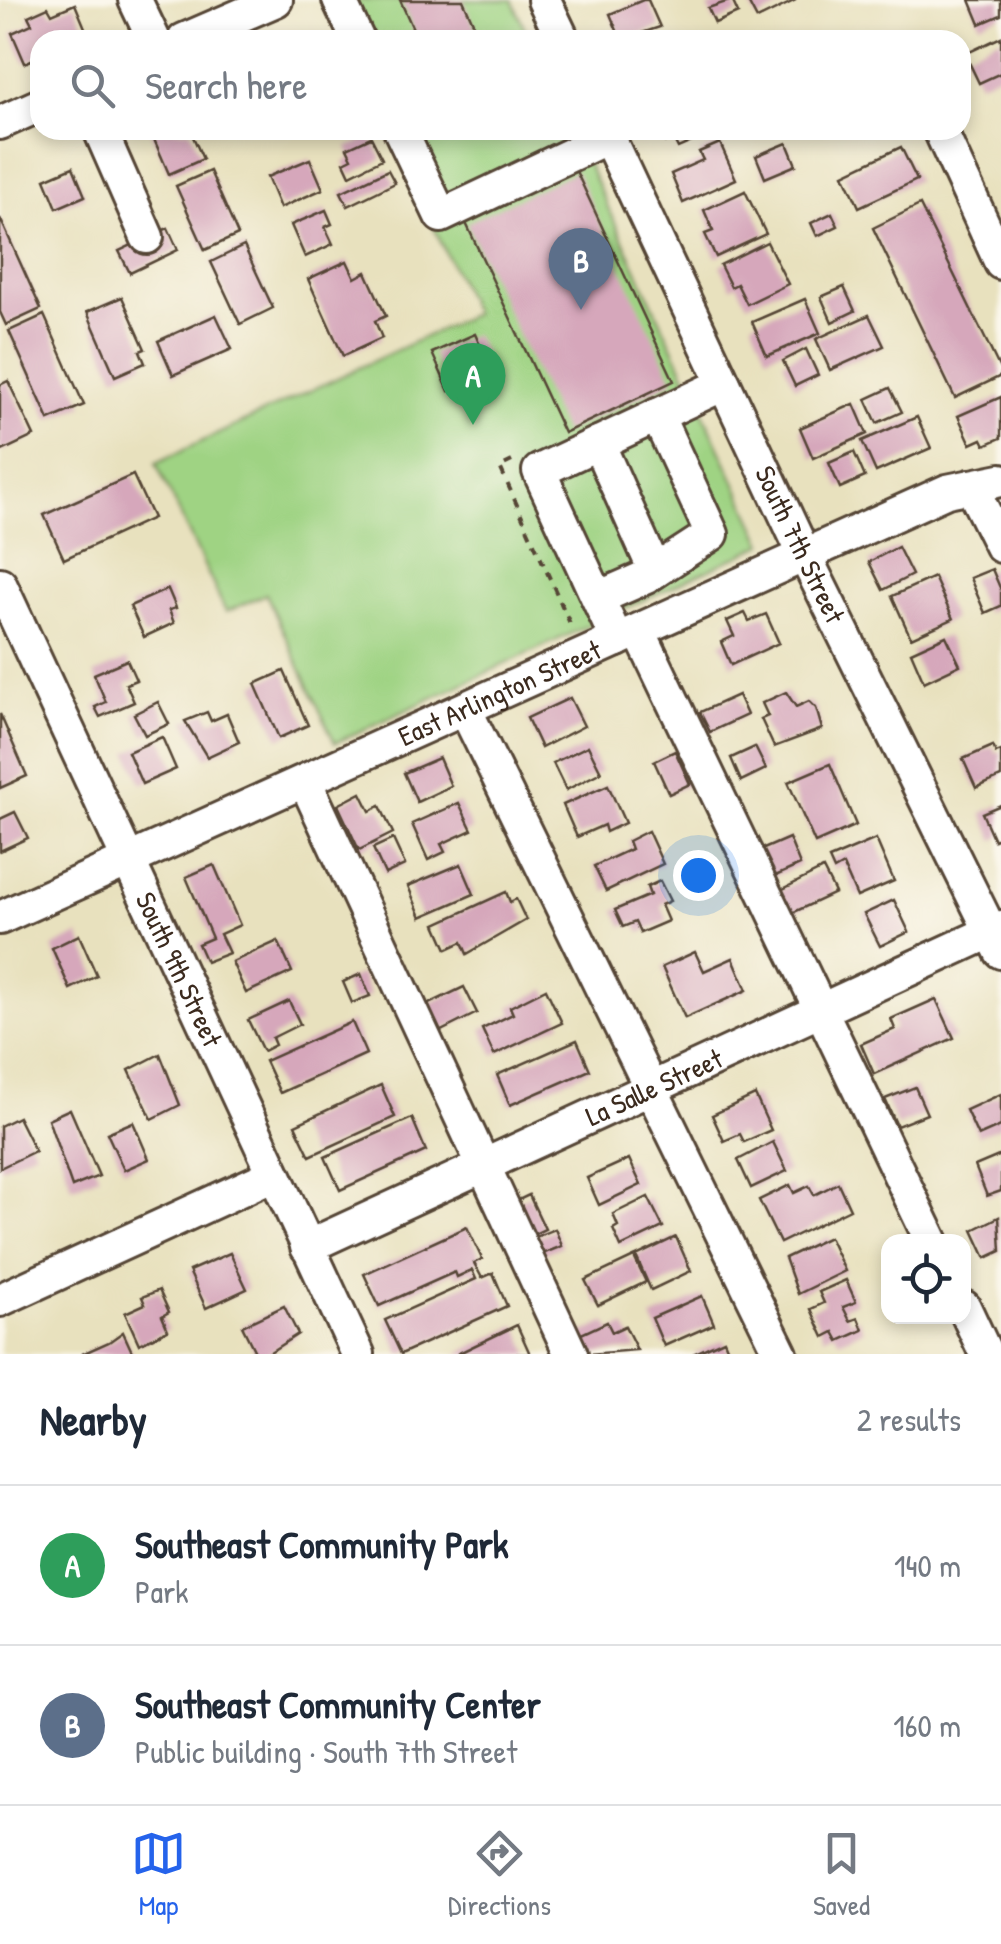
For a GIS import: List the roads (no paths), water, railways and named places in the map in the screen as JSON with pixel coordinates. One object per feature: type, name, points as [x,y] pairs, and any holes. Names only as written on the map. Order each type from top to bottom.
[{"type":"street","points":[[136,0],[150,30]]},
{"type":"street","points":[[207,30],[276,0]]},
{"type":"street","points":[[338,0],[353,30]]},
{"type":"street","points":[[544,0],[558,30]]},
{"type":"street","points":[[0,124],[30,110]]},
{"type":"street","points":[[104,140],[147,237]]},
{"type":"street","points":[[405,140],[441,216],[595,140]]},
{"type":"street","name":"South 7th Street","points":[[610,140],[804,554],[998,937]]},
{"type":"street","points":[[945,140],[1001,263]]},
{"type":"street","points":[[724,384],[538,471],[598,598],[628,636],[822,1012],[928,1234]]},
{"type":"street","points":[[598,598],[655,570],[712,534],[658,415]]},
{"type":"street","points":[[598,443],[655,570]]},
{"type":"street","points":[[986,483],[1001,546]]},
{"type":"street","name":"East Arlington Street","points":[[0,918],[804,554],[947,491],[986,483]]},
{"type":"street","name":"South 9th Street","points":[[0,584],[307,1246],[346,1350]]},
{"type":"street","points":[[466,710],[655,1090],[780,1354]]},
{"type":"street","points":[[305,781],[571,1354]]},
{"type":"street","name":"La Salle Street","points":[[307,1246],[822,1012],[998,937]]},
{"type":"street","points":[[0,1300],[272,1175]]},
{"type":"street","points":[[971,1322],[986,1354]]},
{"type":"place","name":"Southeast Community Center","points":[[581,310]]},
{"type":"place","name":"Southeast Community Park","points":[[473,425]]}]
